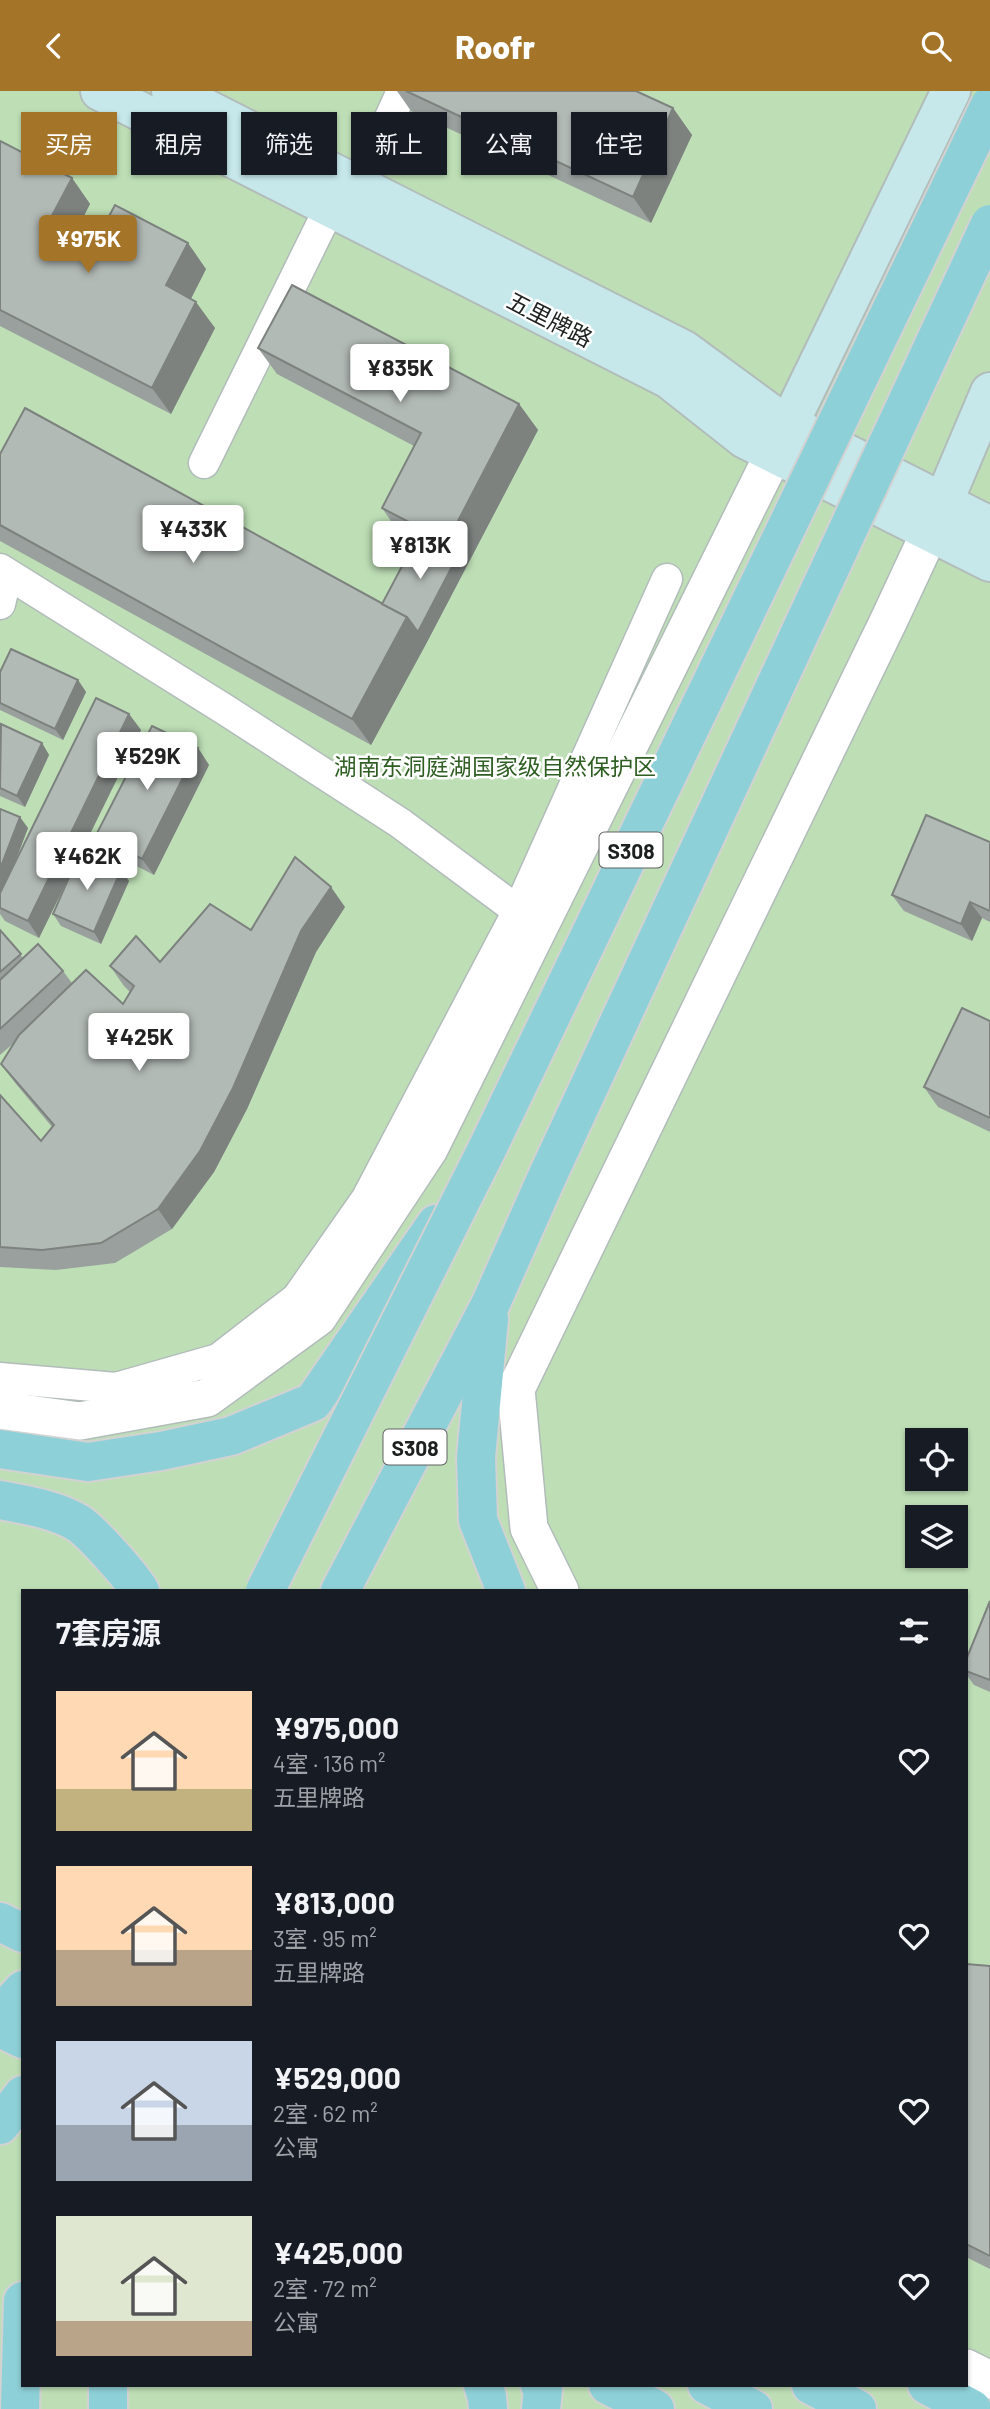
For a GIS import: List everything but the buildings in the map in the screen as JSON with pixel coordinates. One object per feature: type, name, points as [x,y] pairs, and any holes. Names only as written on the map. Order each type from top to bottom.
[{"type":"main road","name":"五里牌路","points":[[100,91],[684,350],[780,432],[937,518],[990,562]]},
{"type":"main road","name":"五里牌路","points":[[171,91],[344,197],[669,379],[745,439],[780,432]]},
{"type":"main road","points":[[780,432],[951,91]]},
{"type":"main road","name":"S308","points":[[266,1589],[488,1147],[990,105]]},
{"type":"main road","name":"S308","points":[[341,1589],[491,1303],[990,224]]},
{"type":"main road","points":[[937,518],[990,392]]},
{"type":"main road","name":"五里牌路","points":[[937,518],[990,526]]},
{"type":"main road","points":[[0,1449],[88,1462],[161,1451],[231,1436],[313,1402],[488,1147]]},
{"type":"main road","points":[[491,1303],[476,1457],[478,1520],[505,1589]]},
{"type":"main road","points":[[0,1500],[36,1507],[79,1523],[132,1578],[139,1589]]},
{"type":"main road","points":[[0,1922],[21,1932]]},
{"type":"main road","points":[[0,1970],[21,1981]]},
{"type":"main road","points":[[0,2015],[21,1992]]},
{"type":"main road","points":[[0,2028],[21,2038]]},
{"type":"main road","points":[[0,2078],[21,2088]]},
{"type":"main road","points":[[0,2125],[21,2098]]},
{"type":"main road","points":[[20,2409],[21,2373]]},
{"type":"main road","points":[[108,2387],[108,2409]]},
{"type":"main road","points":[[484,2387],[488,2409]]},
{"type":"main road","points":[[541,2409],[542,2387]]},
{"type":"main road","points":[[612,2387],[655,2409]]},
{"type":"main road","points":[[710,2387],[753,2409]]},
{"type":"main road","points":[[815,2387],[857,2409]]},
{"type":"main road","points":[[931,2387],[972,2409]]},
{"type":"street","points":[[204,463],[402,91]]},
{"type":"street","points":[[0,1378],[116,1388],[218,1359],[296,1298],[367,1198],[528,919],[780,432]]},
{"type":"street","points":[[559,1589],[528,1528],[516,1389],[937,518]]},
{"type":"street","points":[[0,604],[4,571],[400,823],[528,919]]},
{"type":"street","points":[[0,1410],[80,1421],[207,1398],[318,1317],[429,1149],[528,919],[667,579]]},
{"type":"street","points":[[968,2369],[990,2380]]},
{"type":"green space","name":"湖南东洞庭湖国家级自然保护区","points":[[0,91],[990,91],[990,2409],[0,2409]]}]
